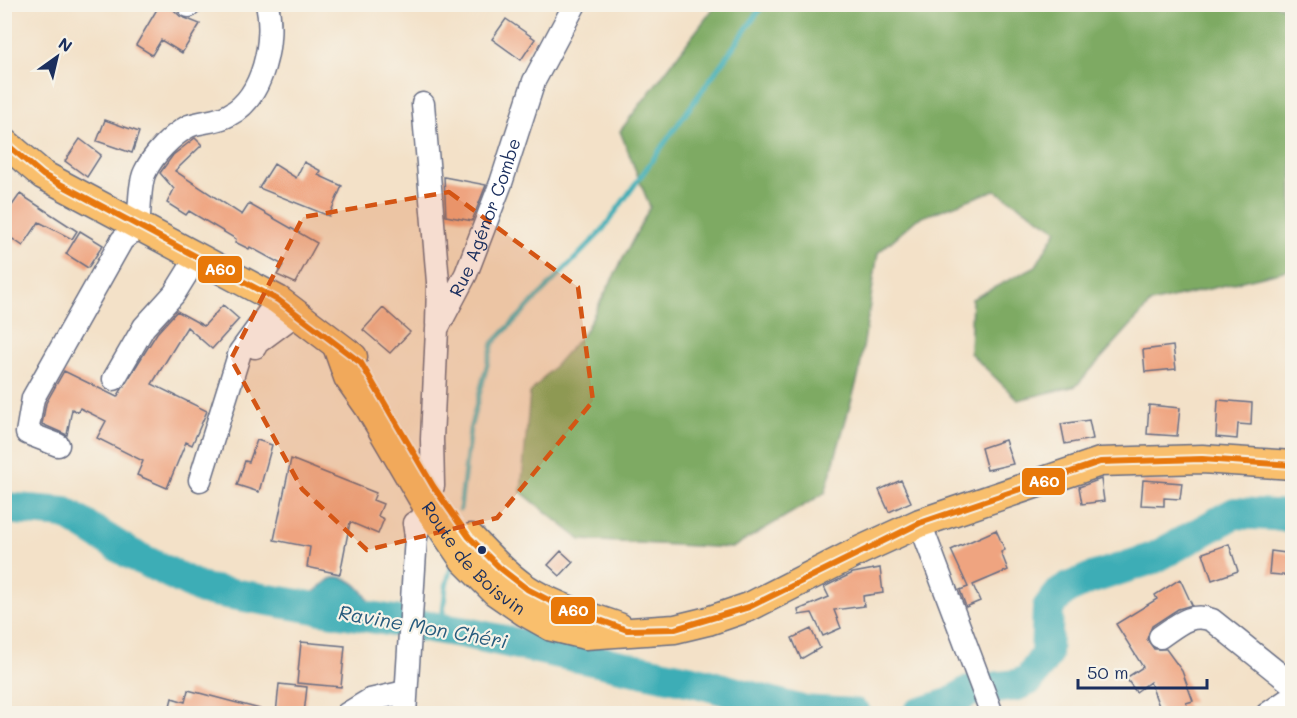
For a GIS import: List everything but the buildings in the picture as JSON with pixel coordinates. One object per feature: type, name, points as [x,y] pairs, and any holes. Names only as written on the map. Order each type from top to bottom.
[{"type":"main road","name":"Route de Boisvin","points":[[4,142],[44,175],[287,308],[337,346],[348,377],[418,453],[430,496],[464,560],[496,592],[552,627],[585,635],[627,630],[675,629],[708,621],[749,607],[920,523],[1032,483],[1100,462],[1202,459],[1293,465]]},
{"type":"street","points":[[58,445],[27,433],[33,398],[122,240],[138,227],[144,174],[156,155],[170,140],[189,126],[230,115],[249,95],[263,72],[270,35],[267,4]]},
{"type":"street","name":"Rue Agénor Combe","points":[[430,496],[418,453],[437,329],[470,264],[501,183],[534,81],[575,4]]},
{"type":"street","points":[[423,104],[438,282],[437,329]]},
{"type":"street","points":[[114,379],[144,327],[174,294],[197,257]]},
{"type":"street","points":[[219,461],[257,343],[287,308]]},
{"type":"street","points":[[200,480],[240,352],[287,308]]},
{"type":"street","points":[[347,714],[370,700],[405,703],[416,536],[418,453]]},
{"type":"street","points":[[416,536],[430,496]]},
{"type":"street","points":[[920,523],[986,695]]},
{"type":"street","points":[[1160,637],[1192,616],[1201,616],[1212,620],[1293,684]]},
{"type":"street","points":[[1267,714],[1293,697]]},
{"type":"highlighted area","points":[[449,192],[578,287],[593,401],[497,518],[367,550],[302,489],[231,359],[303,217]]},
{"type":"green space","points":[[1271,4],[1292,9],[1292,269],[1151,303],[1076,386],[1018,400],[970,353],[972,299],[1036,266],[1057,230],[995,190],[917,219],[878,253],[859,374],[825,493],[732,548],[581,540],[521,492],[530,393],[584,333],[650,207],[620,131],[716,5]]},
{"type":"water","points":[[339,577],[360,588],[372,609],[362,622],[354,626],[309,602],[309,596],[330,579]]},
{"type":"waterway","points":[[460,509],[470,429],[493,343],[601,232],[764,4]]},
{"type":"waterway","name":"Ravine Mon Chéri","points":[[4,508],[65,513],[129,553],[202,589],[466,633],[697,682],[802,711],[855,714]]},
{"type":"waterway","name":"Ravine Mon Chéri","points":[[918,714],[952,703],[969,691],[1017,685],[1029,680],[1046,655],[1048,608],[1062,591],[1089,579],[1154,558],[1235,513],[1292,516]]},
{"type":"waterway","points":[[441,629],[446,586],[453,560]]},
{"type":"transit line","name":"A60","points":[[4,142],[43,175],[278,300],[361,363],[433,486],[469,537],[500,568],[527,589],[556,604],[627,630],[675,629],[749,607],[920,523],[1100,462],[1202,459],[1292,465]]}]
